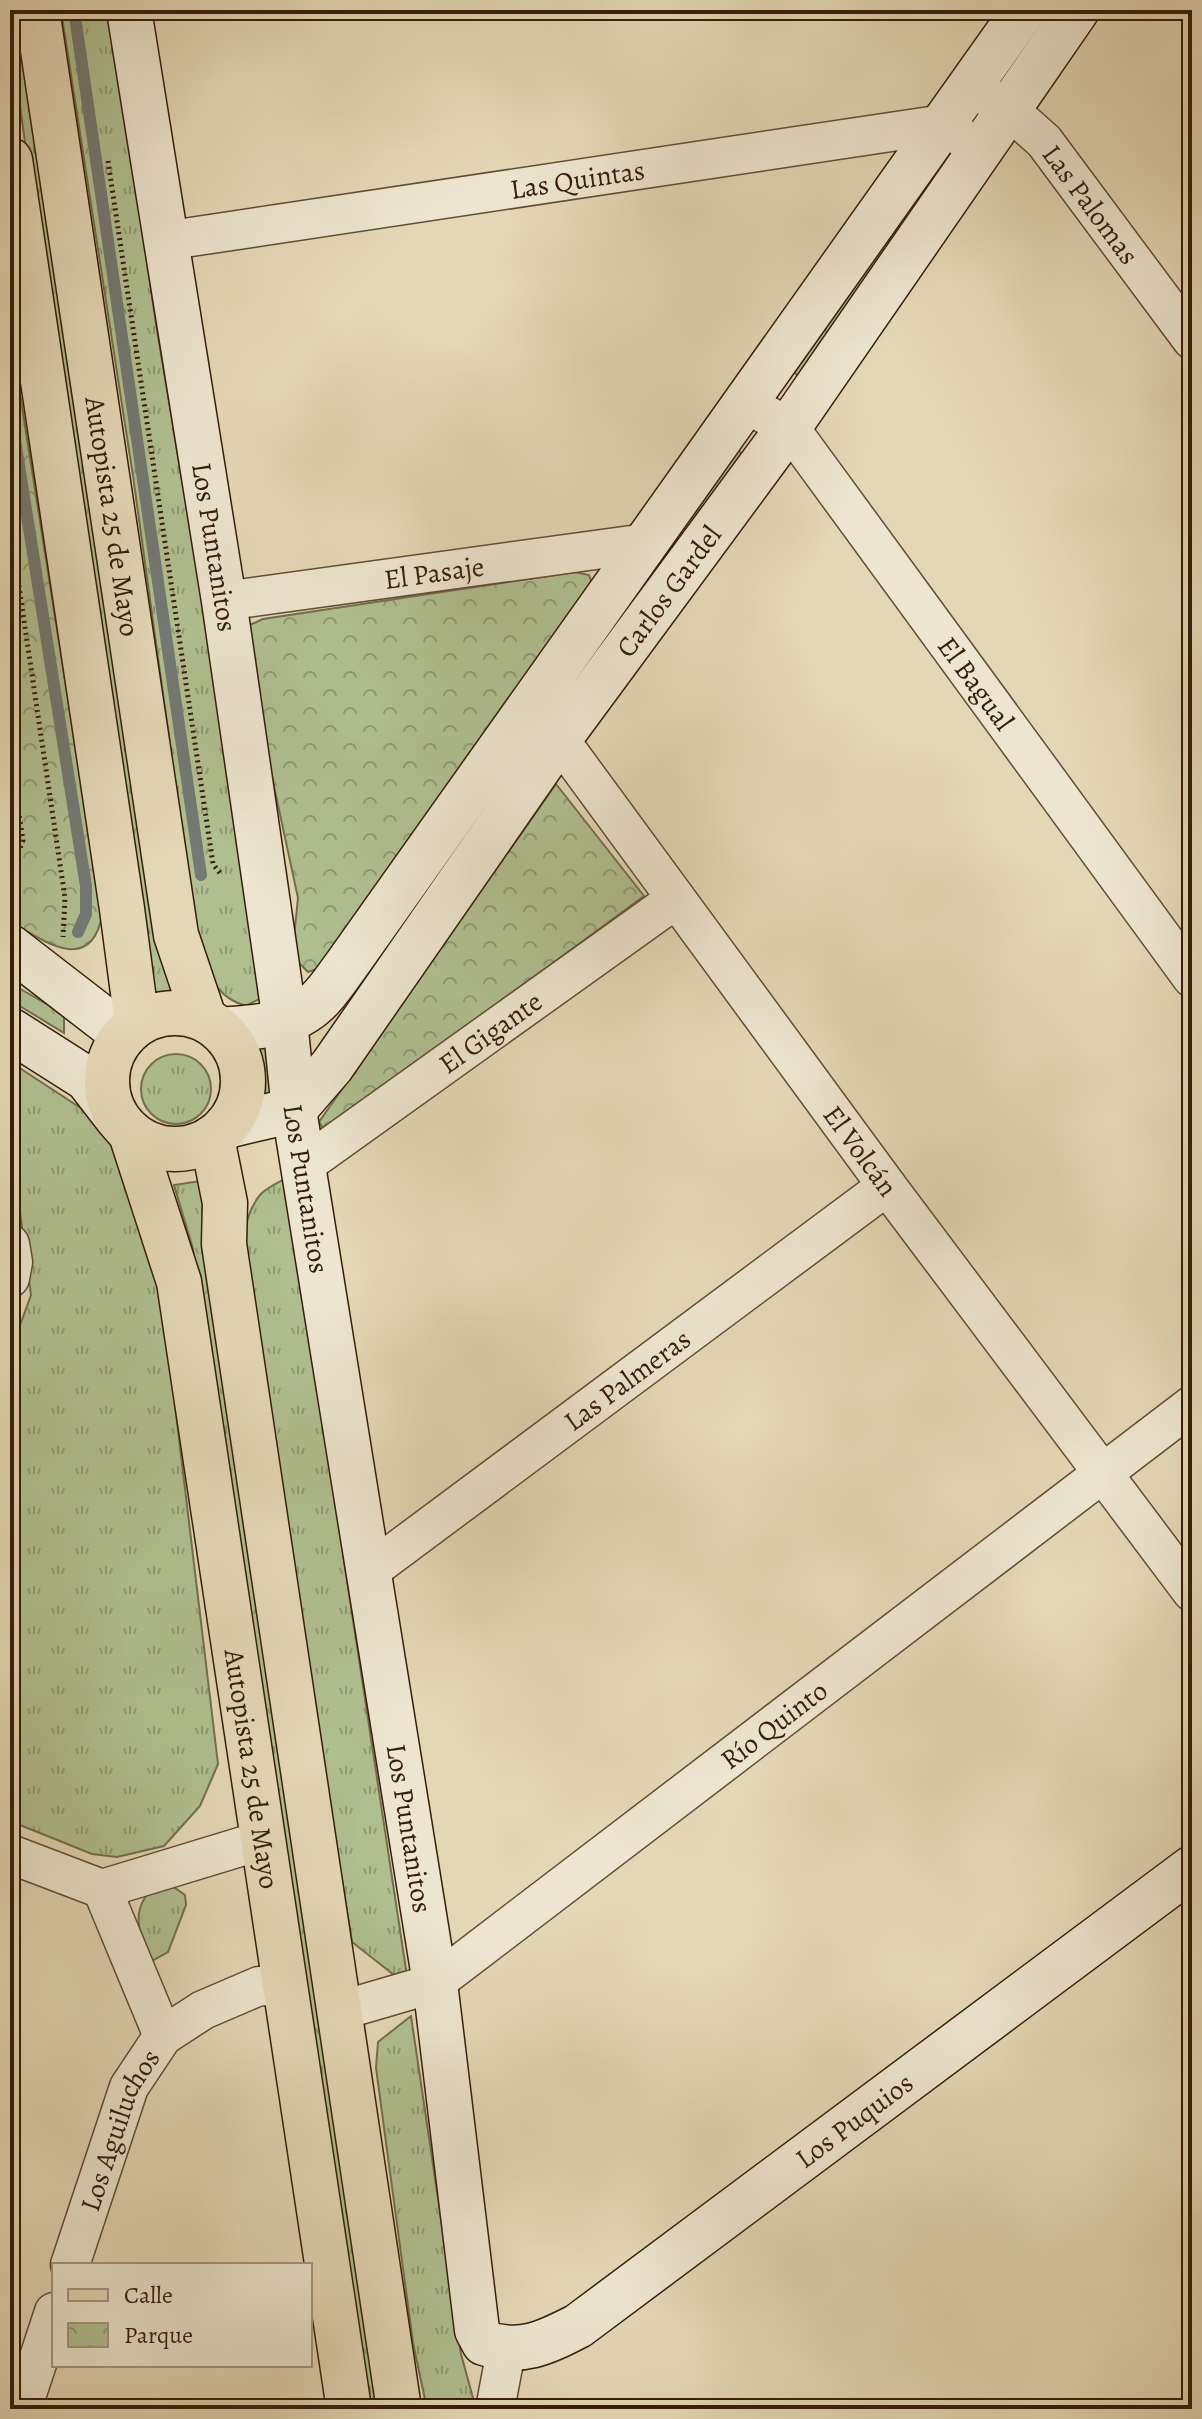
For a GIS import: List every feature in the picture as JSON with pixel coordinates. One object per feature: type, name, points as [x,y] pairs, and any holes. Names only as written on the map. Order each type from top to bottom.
[{"type":"main road","name":"Autopista 25 de Mayo","points":[[37,10],[176,935],[213,1024]]},
{"type":"main road","name":"Autopista 25 de Mayo","points":[[10,160],[120,893],[130,1029]]},
{"type":"main road","points":[[182,1012],[213,1024],[240,1059],[242,1094],[219,1132],[197,1146],[180,1149],[154,1146],[124,1127],[106,1091],[109,1061],[130,1029],[158,1014],[182,1012]]},
{"type":"main road","name":"Autopista 25 de Mayo","points":[[124,1127],[179,1282],[349,2409]]},
{"type":"main road","name":"Autopista 25 de Mayo","points":[[219,1132],[225,1203],[224,1244],[399,2409]]},
{"type":"street","name":"Los Puntanitos","points":[[129,10],[224,601],[285,1021],[294,1110],[435,1983],[477,2330],[484,2343],[506,2351]]},
{"type":"street","name":"Carlos Gardel","points":[[213,1024],[285,1021],[317,1003],[1024,10]]},
{"type":"street","name":"Carlos Gardel","points":[[294,1110],[332,1066],[559,739],[789,427],[1077,10]]},
{"type":"street","name":"Las Palomas","points":[[970,87],[1009,110],[1044,141],[1192,340]]},
{"type":"street","name":"Las Quintas","points":[[164,241],[944,124]]},
{"type":"street","points":[[944,124],[980,152]]},
{"type":"street","name":"El Bagual","points":[[746,404],[789,427],[1192,978]]},
{"type":"street","name":"El Pasaje","points":[[224,601],[646,543]]},
{"type":"street","name":"El Volcán","points":[[527,711],[559,739],[887,1186],[1192,1592]]},
{"type":"street","name":"El Gigante","points":[[303,1166],[676,899]]},
{"type":"street","points":[[10,947],[130,1029]]},
{"type":"street","points":[[10,1030],[87,1079],[124,1127]]},
{"type":"street","points":[[219,1132],[294,1110]]},
{"type":"street","name":"Las Palmeras","points":[[367,1573],[887,1186]]},
{"type":"street","points":[[10,1244],[13,1262],[10,1278]]},
{"type":"street","name":"Río Quinto","points":[[339,2011],[435,1983],[1192,1405]]},
{"type":"street","points":[[10,1854],[102,1889],[263,1840]]},
{"type":"street","name":"Los Puquios","points":[[506,2351],[549,2341],[578,2326],[1192,1868]]},
{"type":"street","points":[[102,1889],[163,2036]]},
{"type":"street","name":"Los Aguiluchos","points":[[71,2263],[129,2087],[163,2036],[203,2010],[259,1986],[284,1987]]},
{"type":"street","points":[[22,2409],[52,2318]]},
{"type":"street","points":[[495,2409],[506,2351]]},
{"type":"path","points":[[106,151],[213,864],[222,875]]},
{"type":"path","points":[[10,526],[65,898],[63,947]]},
{"type":"path","points":[[10,757],[23,840],[17,857],[10,861]]},
{"type":"green space","points":[[10,10],[23,10],[178,1002],[145,999],[10,35]]},
{"type":"green space","points":[[61,10],[111,10],[156,324],[265,996],[246,1006],[222,993],[199,955],[133,476]]},
{"type":"green space","points":[[945,154],[954,161],[801,378],[791,370]]},
{"type":"green space","points":[[10,330],[102,916],[96,934],[87,945],[76,949],[50,944],[10,921]]},
{"type":"green space","points":[[737,450],[747,457],[571,699],[562,691]]},
{"type":"green space","points":[[575,572],[589,575],[593,586],[325,966],[308,972],[292,956],[298,898],[243,642],[245,627],[263,619]]},
{"type":"green space","points":[[556,784],[644,896],[325,1131],[319,1122]]},
{"type":"green space","points":[[10,983],[64,1014],[64,1033],[10,1000]]},
{"type":"green space","points":[[269,1044],[280,1103],[256,1108],[245,1051],[248,1046]]},
{"type":"green space","points":[[176,1054],[201,1064],[211,1089],[201,1114],[176,1124],[151,1114],[141,1089],[151,1064]]},
{"type":"green space","points":[[12,1063],[96,1118],[116,1140],[160,1280],[218,1764],[200,1806],[164,1846],[117,1857],[92,1854],[10,1821],[10,1353],[31,1295],[10,1137]]},
{"type":"green space","points":[[286,1178],[407,1976],[394,1975],[352,1942],[249,1314],[244,1268],[247,1222],[260,1195]]},
{"type":"green space","points":[[214,1179],[387,2409],[367,2409],[193,1249],[174,1185]]},
{"type":"green space","points":[[158,1884],[175,1888],[185,1895],[186,1905],[168,1952],[150,1962],[142,1940],[139,1911]]},
{"type":"green space","points":[[411,2016],[461,2354],[476,2409],[427,2409],[413,2343],[376,2068],[378,2042]]},
{"type":"waterway","points":[[74,10],[201,875]]},
{"type":"waterway","points":[[10,409],[86,886],[86,914],[78,932]]}]
